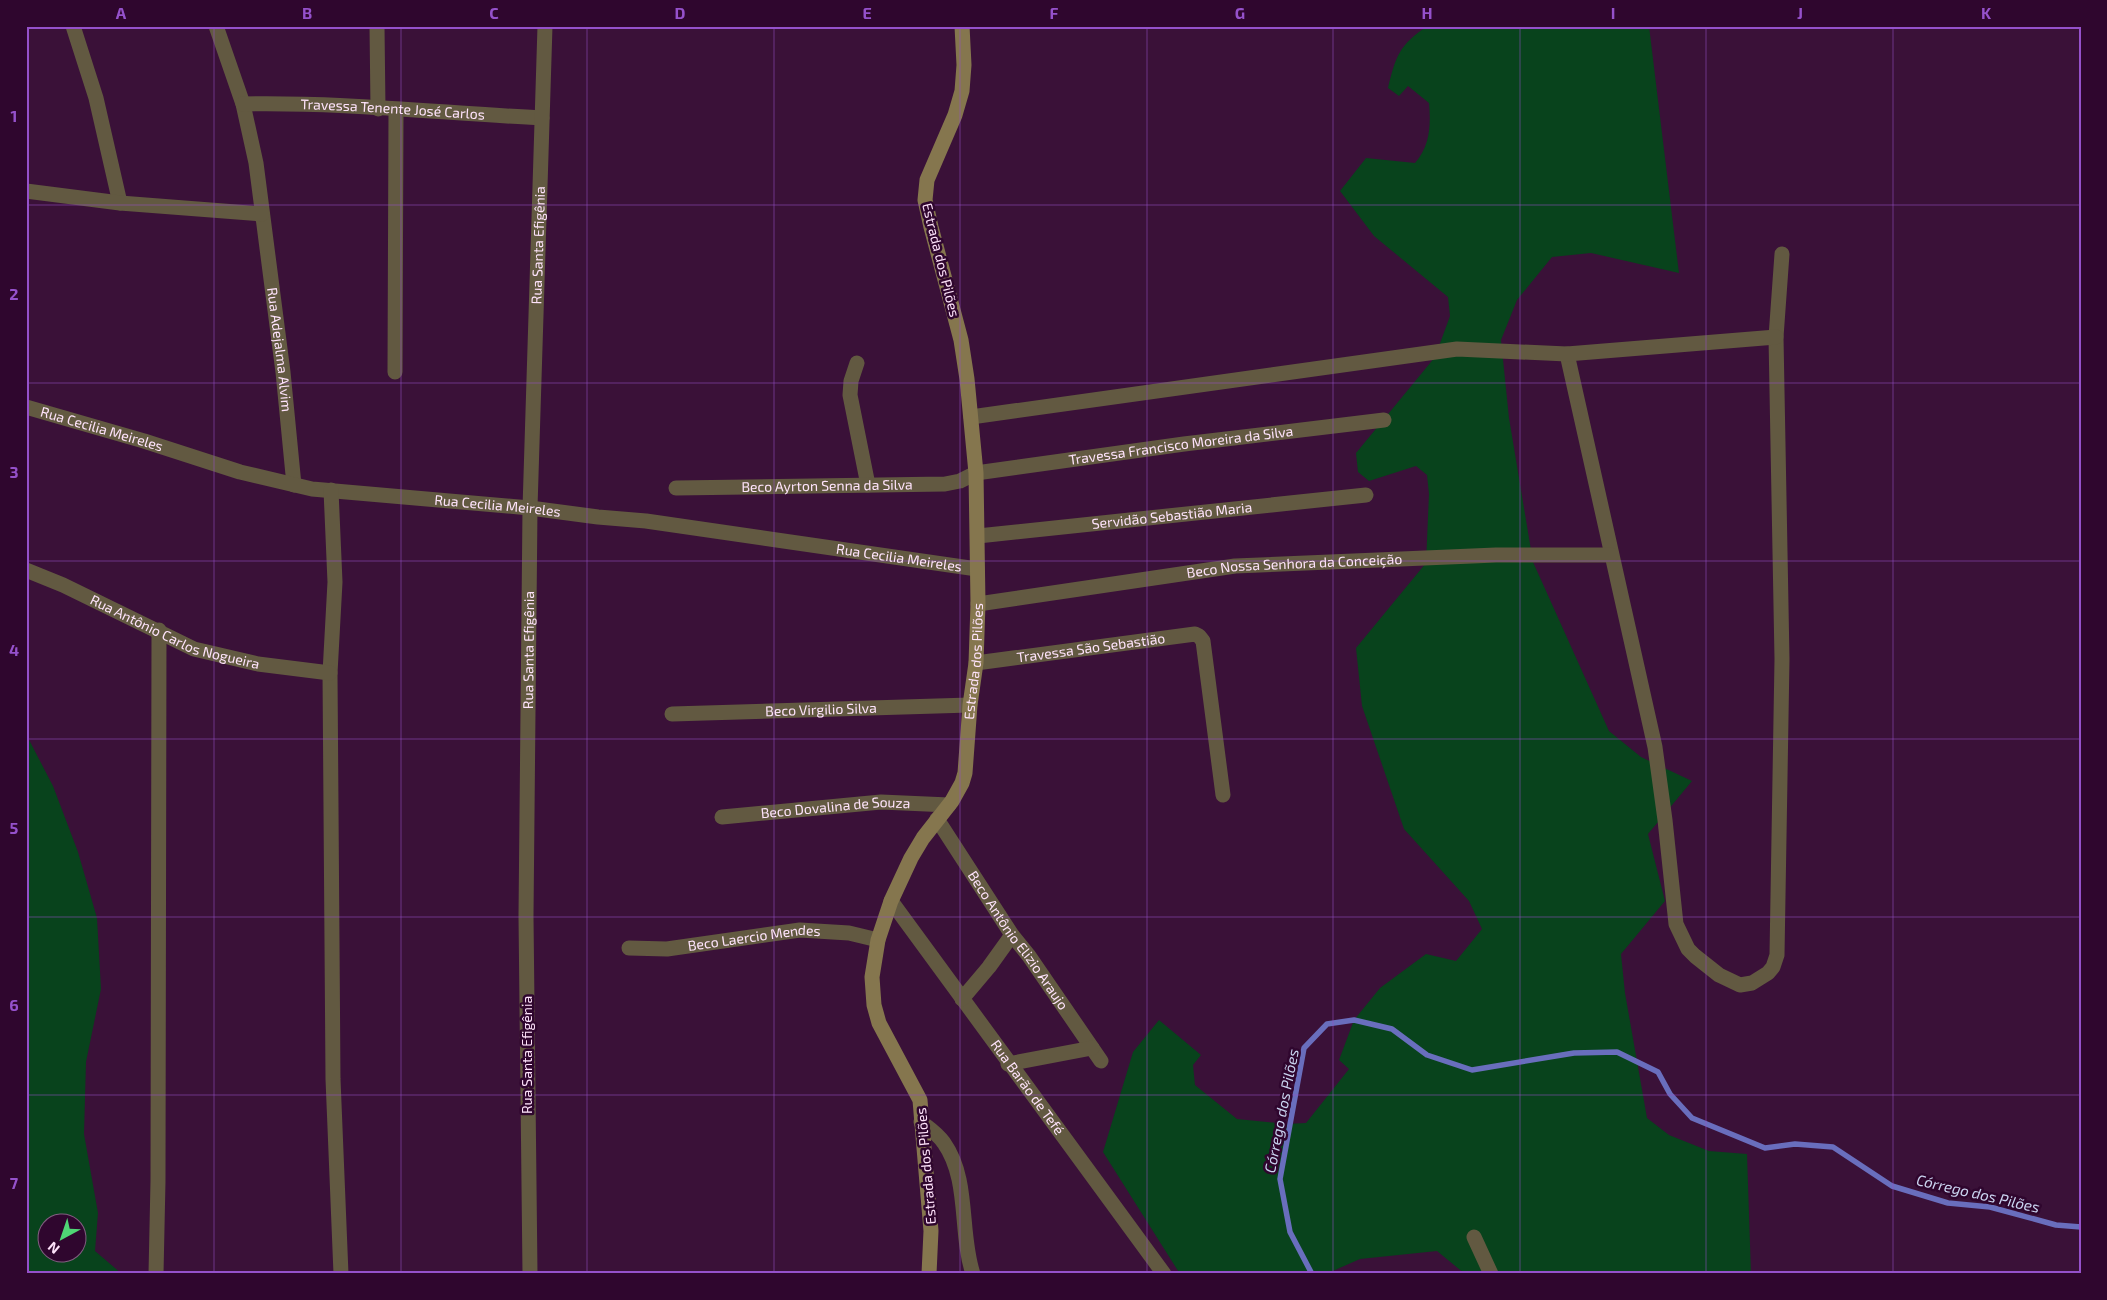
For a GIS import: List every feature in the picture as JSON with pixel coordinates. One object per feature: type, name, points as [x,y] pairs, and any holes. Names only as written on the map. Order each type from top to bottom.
[{"type":"street","points":[[74,26],[96,98],[120,203]]},
{"type":"street","name":"Rua Adejalma Alvim","points":[[216,26],[243,104],[256,163],[283,372],[294,485]]},
{"type":"street","points":[[377,26],[378,109]]},
{"type":"street","name":"Rua Santa Efigênia","points":[[530,1274],[528,1233],[526,926],[530,508],[545,26]]},
{"type":"street","name":"Estrada dos Pilões","points":[[929,1274],[931,1231],[920,1100],[879,1024],[874,1005],[872,977],[878,940],[891,901],[911,858],[962,784],[965,773],[970,705],[976,663],[978,536],[976,473],[971,418],[961,340],[925,200],[927,180],[955,115],[962,91],[964,66],[962,26]]},
{"type":"street","name":"Travessa Tenente José Carlos","points":[[243,104],[324,104],[378,109],[542,118]]},
{"type":"street","points":[[395,372],[396,110]]},
{"type":"street","points":[[26,191],[120,203],[262,214]]},
{"type":"street","points":[[1568,354],[1655,747],[1676,924],[1688,949],[1719,975],[1740,985],[1752,983],[1768,974],[1777,956],[1782,659],[1776,337],[1782,254]]},
{"type":"street","points":[[971,418],[1457,349],[1568,354],[1776,337]]},
{"type":"street","points":[[857,363],[851,381],[850,396],[868,485]]},
{"type":"street","name":"Rua Cecilia Meireles","points":[[26,407],[144,441],[240,472],[294,485],[646,521],[977,569]]},
{"type":"street","name":"Travessa Francisco Moreira da Silva","points":[[976,473],[1184,444],[1384,420]]},
{"type":"street","name":"Beco Ayrton Senna da Silva","points":[[676,488],[945,484],[976,473]]},
{"type":"street","points":[[331,490],[335,582],[330,674],[333,1079],[342,1274]]},
{"type":"street","name":"Servidão Sebastião Maria","points":[[978,536],[1366,495]]},
{"type":"street","name":"Beco Nossa Senhora da Conceição","points":[[978,604],[1234,566],[1496,555],[1611,555]]},
{"type":"street","name":"Rua Antônio Carlos Nogueira","points":[[26,570],[160,630],[194,648],[258,664],[330,674]]},
{"type":"street","points":[[156,1274],[160,630]]},
{"type":"street","name":"Travessa São Sebastião","points":[[976,663],[1195,634],[1199,636],[1203,640],[1223,795]]},
{"type":"street","name":"Beco Virgilio Silva","points":[[672,714],[970,705]]},
{"type":"street","name":"Beco Dovalina de Souza","points":[[722,817],[881,802],[949,805]]},
{"type":"street","name":"Beco Antônio Elizio Araujo","points":[[937,819],[1012,935],[1029,956],[1101,1061]]},
{"type":"street","name":"Rua Barão de Tefé","points":[[891,901],[1008,1064],[1164,1274]]},
{"type":"street","name":"Beco Laercio Mendes","points":[[629,948],[667,949],[800,930],[849,933],[878,940]]},
{"type":"street","points":[[962,999],[989,967],[1012,935]]},
{"type":"street","points":[[1008,1064],[1092,1048]]},
{"type":"street","points":[[921,1122],[943,1142],[958,1175],[967,1256],[973,1274]]},
{"type":"street","points":[[1474,1237],[1491,1274]]},
{"type":"green space","points":[[1427,26],[1649,26],[1679,273],[1591,253],[1552,257],[1517,300],[1501,340],[1509,418],[1533,562],[1609,731],[1641,757],[1692,781],[1648,834],[1665,901],[1621,954],[1625,993],[1647,1118],[1669,1135],[1709,1151],[1747,1154],[1751,1274],[1465,1274],[1437,1251],[1360,1259],[1326,1274],[1180,1274],[1103,1152],[1133,1052],[1159,1020],[1201,1055],[1193,1065],[1195,1085],[1237,1119],[1286,1124],[1306,1123],[1349,1069],[1339,1060],[1354,1020],[1380,988],[1426,954],[1456,961],[1482,929],[1469,901],[1404,829],[1362,706],[1356,648],[1426,563],[1429,494],[1427,475],[1416,466],[1369,481],[1358,472],[1356,453],[1435,357],[1450,316],[1448,297],[1374,236],[1340,191],[1366,158],[1415,163],[1424,150],[1430,119],[1429,103],[1408,86],[1399,96],[1388,88],[1396,59],[1400,52],[1410,39]]},
{"type":"green space","points":[[26,734],[53,786],[78,852],[97,918],[101,989],[86,1062],[84,1134],[98,1213],[95,1251],[122,1274],[26,1274]]},
{"type":"waterway","name":"Córrego dos Pilões","points":[[1312,1274],[1290,1232],[1280,1179],[1304,1048],[1327,1024],[1354,1020],[1392,1029],[1427,1055],[1472,1070],[1574,1053],[1617,1052],[1658,1072],[1670,1094],[1692,1118],[1765,1148],[1795,1144],[1833,1147],[1892,1186],[1948,1203],[1990,1207],[2056,1225],[2081,1227]]}]
